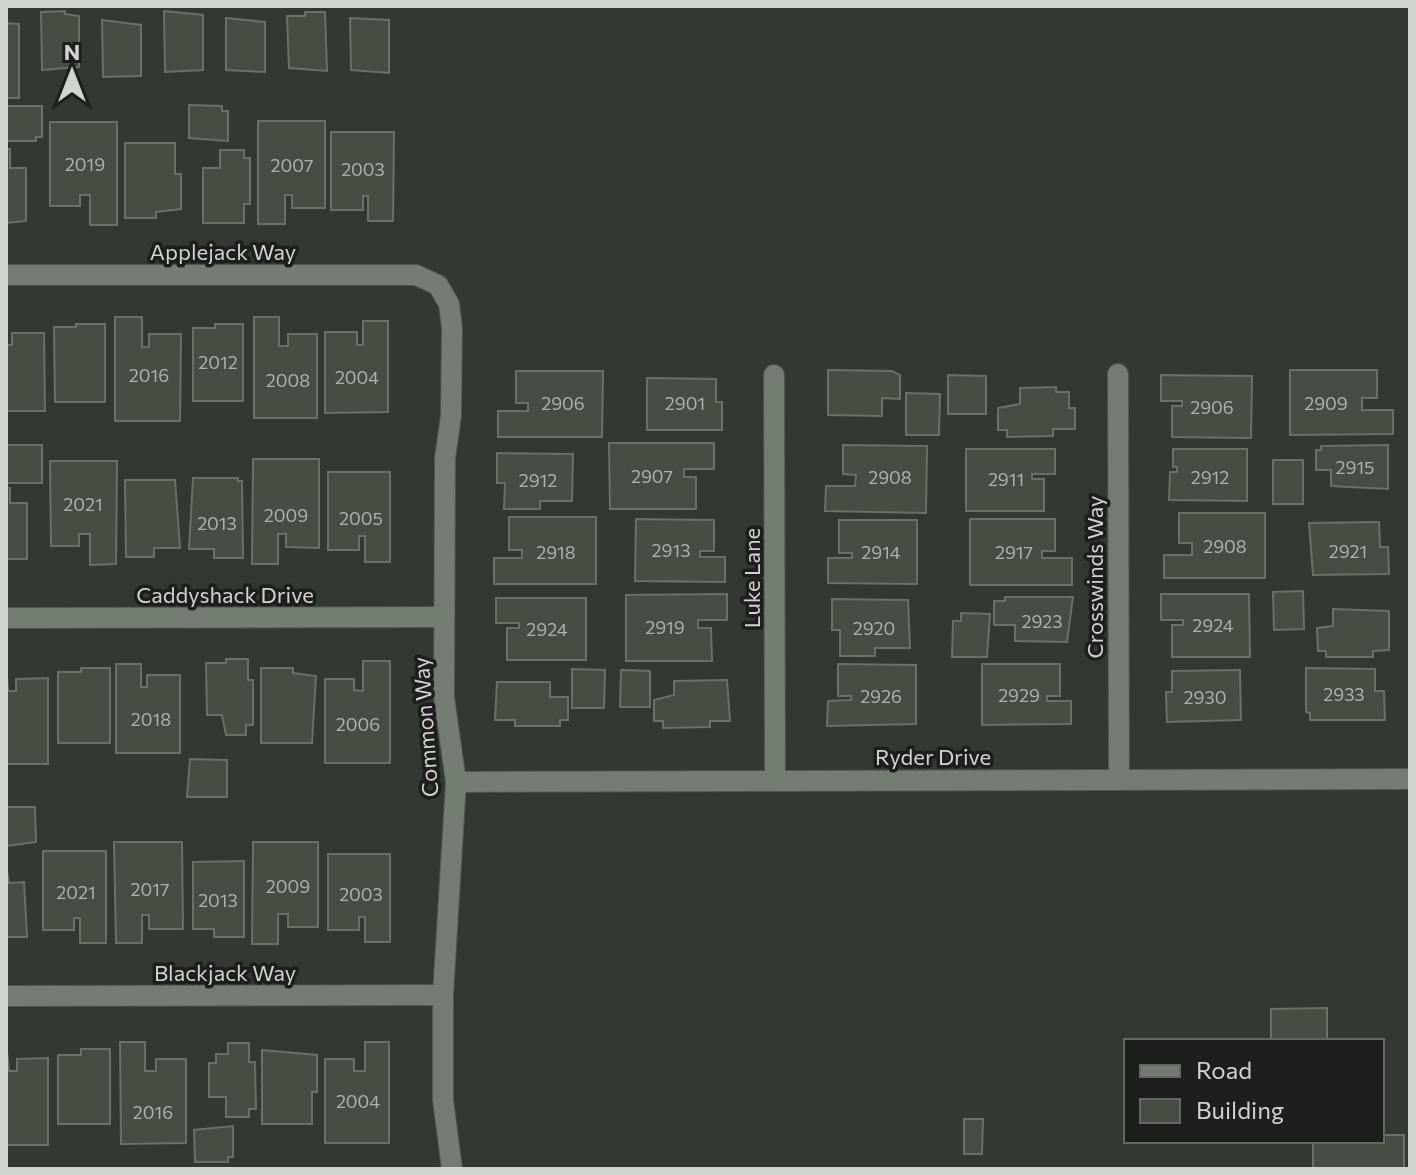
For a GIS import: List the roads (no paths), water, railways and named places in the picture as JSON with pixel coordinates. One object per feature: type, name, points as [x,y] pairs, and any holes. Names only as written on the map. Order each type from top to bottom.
[{"type":"street","name":"Applejack Way","points":[[6,275],[394,274],[416,275],[438,285]]},
{"type":"street","name":"Common Way","points":[[438,285],[449,304],[452,328],[443,617],[444,697],[456,782],[443,995],[443,1100],[452,1169]]},
{"type":"street","name":"Crosswinds Way","points":[[1118,374],[1119,780]]},
{"type":"street","name":"Luke Lane","points":[[774,375],[775,780]]},
{"type":"street","name":"Caddyshack Drive","points":[[6,618],[443,617]]},
{"type":"street","name":"Ryder Drive","points":[[456,782],[1410,779]]},
{"type":"street","name":"Blackjack Way","points":[[6,996],[443,995]]}]
